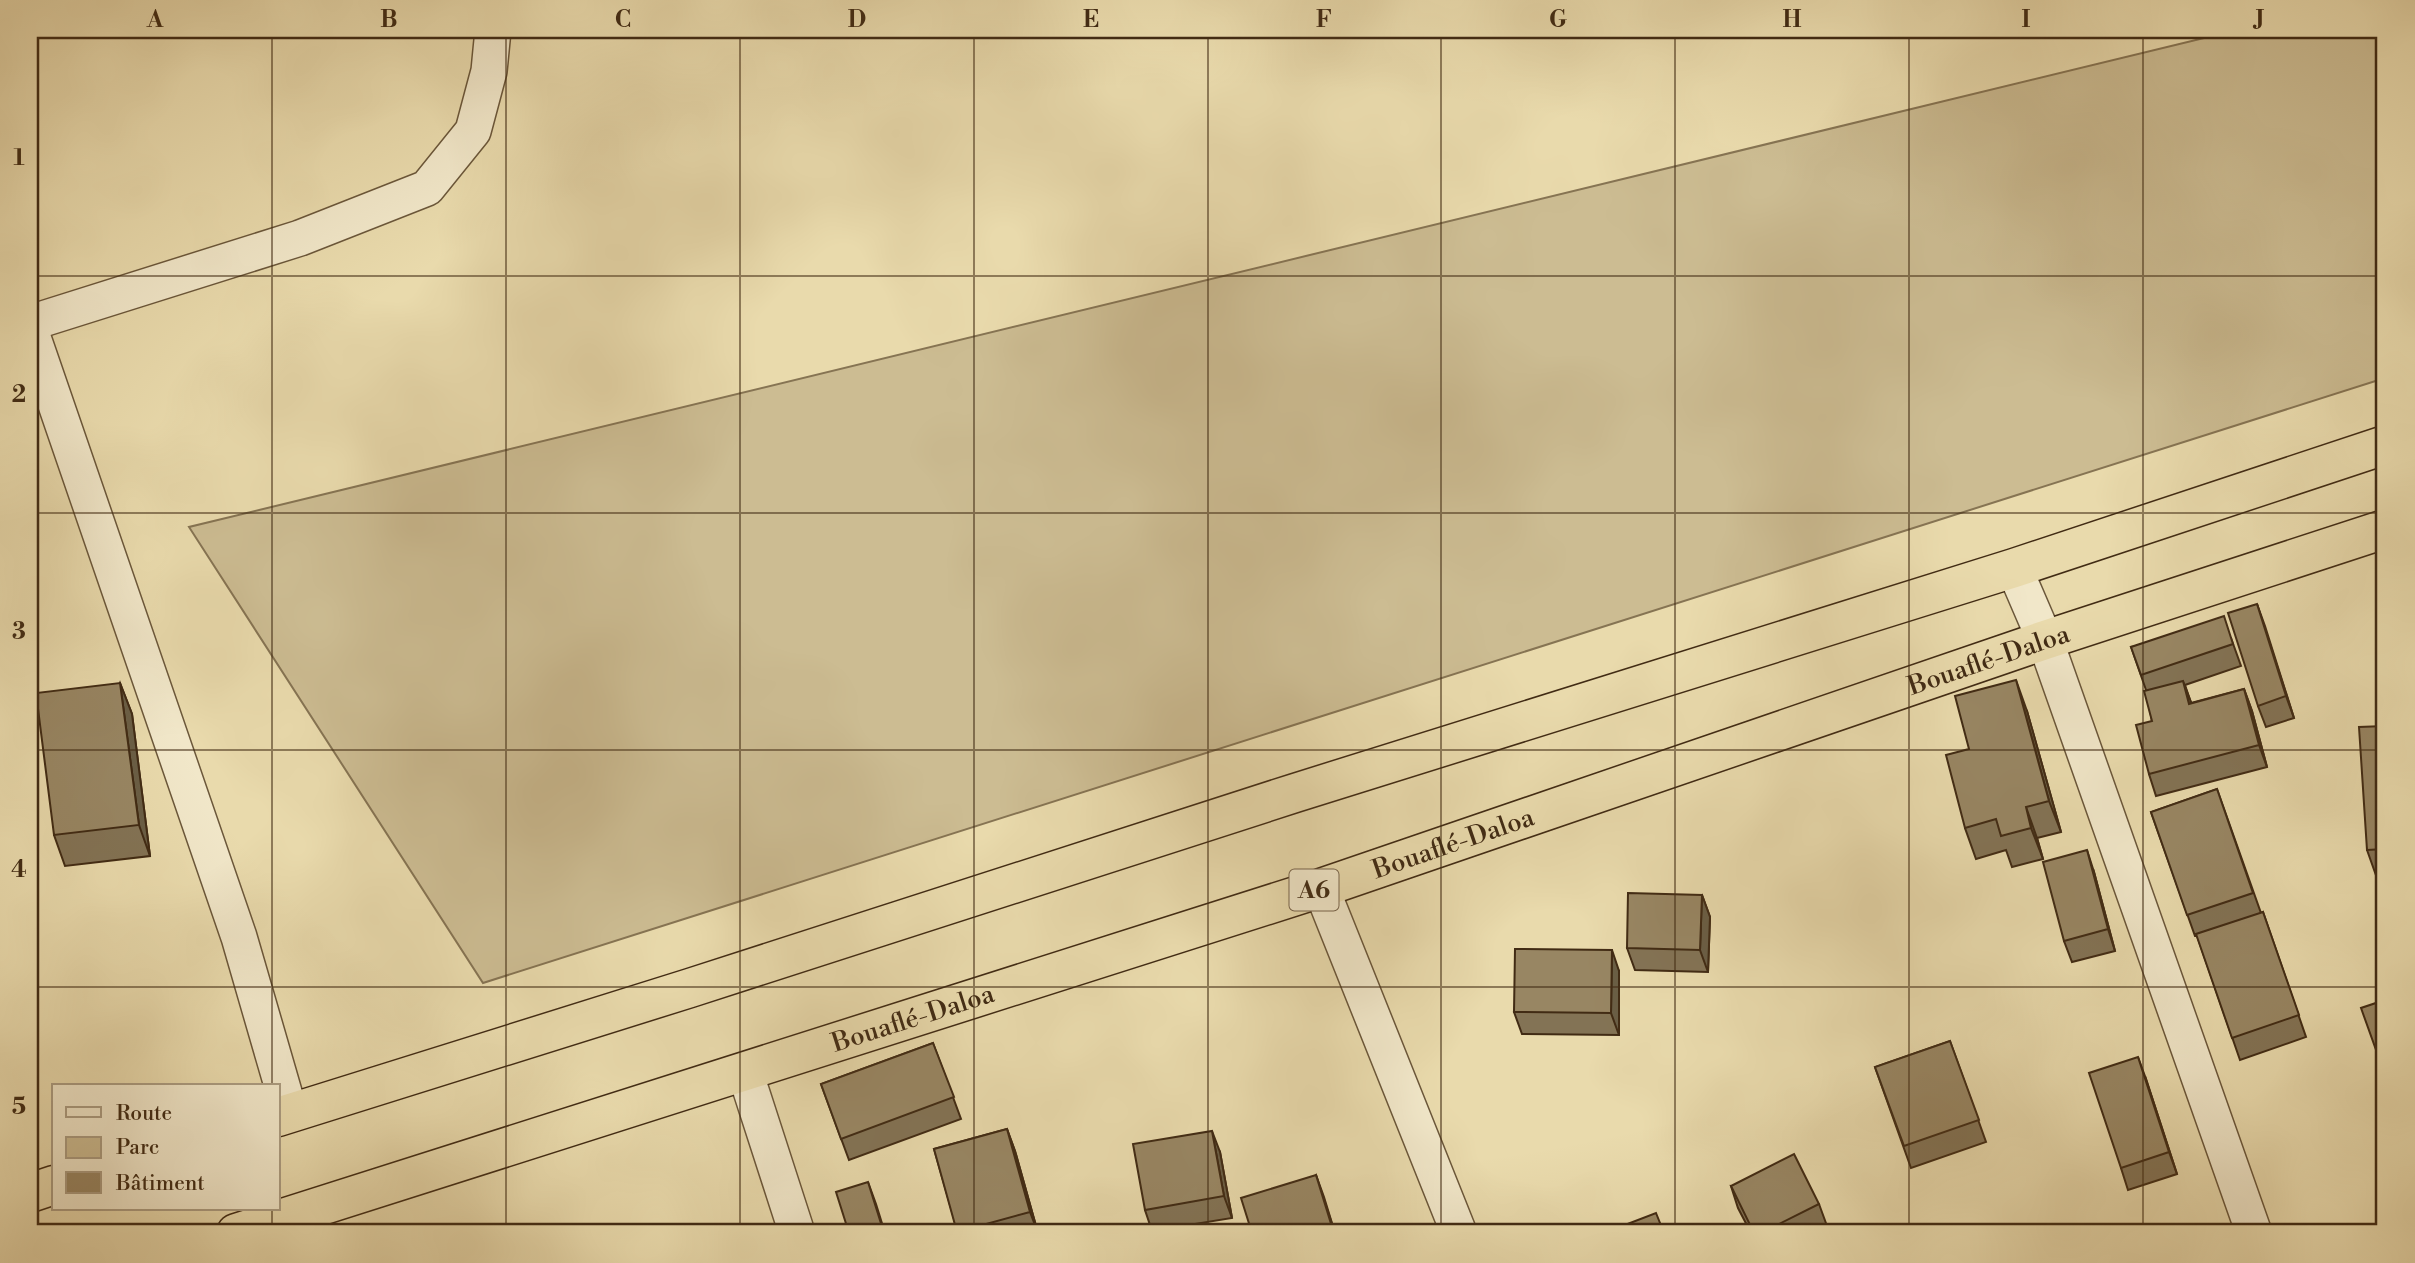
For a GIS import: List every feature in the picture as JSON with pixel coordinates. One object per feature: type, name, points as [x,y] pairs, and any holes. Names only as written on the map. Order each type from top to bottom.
[{"type":"highway","points":[[284,1115],[690,988],[1295,793],[2014,568],[2385,445]]},
{"type":"highway","name":"Bouaflé-Daloa","points":[[236,1233],[1321,888],[2045,640],[2385,529]]},
{"type":"highway","points":[[30,1193],[52,1186]]},
{"type":"street","points":[[30,324],[300,238],[427,188],[473,131],[489,71],[493,30]]},
{"type":"street","points":[[30,329],[239,937],[276,1084]]},
{"type":"street","points":[[2014,568],[2045,640],[2254,1233]]},
{"type":"street","points":[[1321,888],[1459,1233]]},
{"type":"street","points":[[745,1072],[797,1233]]},
{"type":"green space","points":[[2237,30],[2385,30],[2385,378],[483,983],[189,527]]},
{"type":"building","points":[[2257,604],[2286,696],[2258,706],[2228,613]]},
{"type":"building","points":[[2224,616],[2233,644],[2141,675],[2131,647]]},
{"type":"building","points":[[2016,680],[2049,801],[2026,807],[2031,828],[2001,836],[1996,819],[1965,828],[1946,755],[1969,749],[1955,696]]},
{"type":"building","points":[[2183,681],[2189,704],[2244,689],[2259,745],[2149,774],[2136,725],[2152,721],[2144,691]]},
{"type":"building","points":[[120,683],[139,825],[54,835],[36,693]]},
{"type":"building","points":[[2385,726],[2385,849],[2367,850],[2359,727]]},
{"type":"building","points":[[2217,789],[2253,893],[2187,915],[2151,812]]},
{"type":"building","points":[[2087,850],[2108,929],[2064,941],[2043,862]]},
{"type":"building","points":[[1628,893],[1702,895],[1700,950],[1627,948]]},
{"type":"building","points":[[2263,912],[2299,1015],[2232,1038],[2196,934]]},
{"type":"building","points":[[1515,949],[1612,950],[1611,1013],[1514,1012]]},
{"type":"building","points":[[2385,1000],[2385,1075],[2361,1008]]},
{"type":"building","points":[[1950,1041],[1979,1120],[1904,1146],[1875,1067]]},
{"type":"building","points":[[933,1043],[954,1097],[841,1139],[821,1084]]},
{"type":"building","points":[[2138,1057],[2169,1152],[2121,1168],[2089,1073]]},
{"type":"building","points":[[1007,1129],[1030,1212],[957,1232],[934,1149]]},
{"type":"building","points":[[1212,1131],[1224,1196],[1145,1210],[1133,1144]]},
{"type":"building","points":[[1794,1154],[1819,1204],[1761,1233],[1754,1233],[1731,1186]]},
{"type":"building","points":[[1316,1175],[1332,1227],[1312,1233],[1252,1233],[1241,1198]]},
{"type":"building","points":[[868,1182],[884,1233],[849,1233],[836,1192]]},
{"type":"building","points":[[1656,1213],[1664,1233],[1604,1233]]}]
